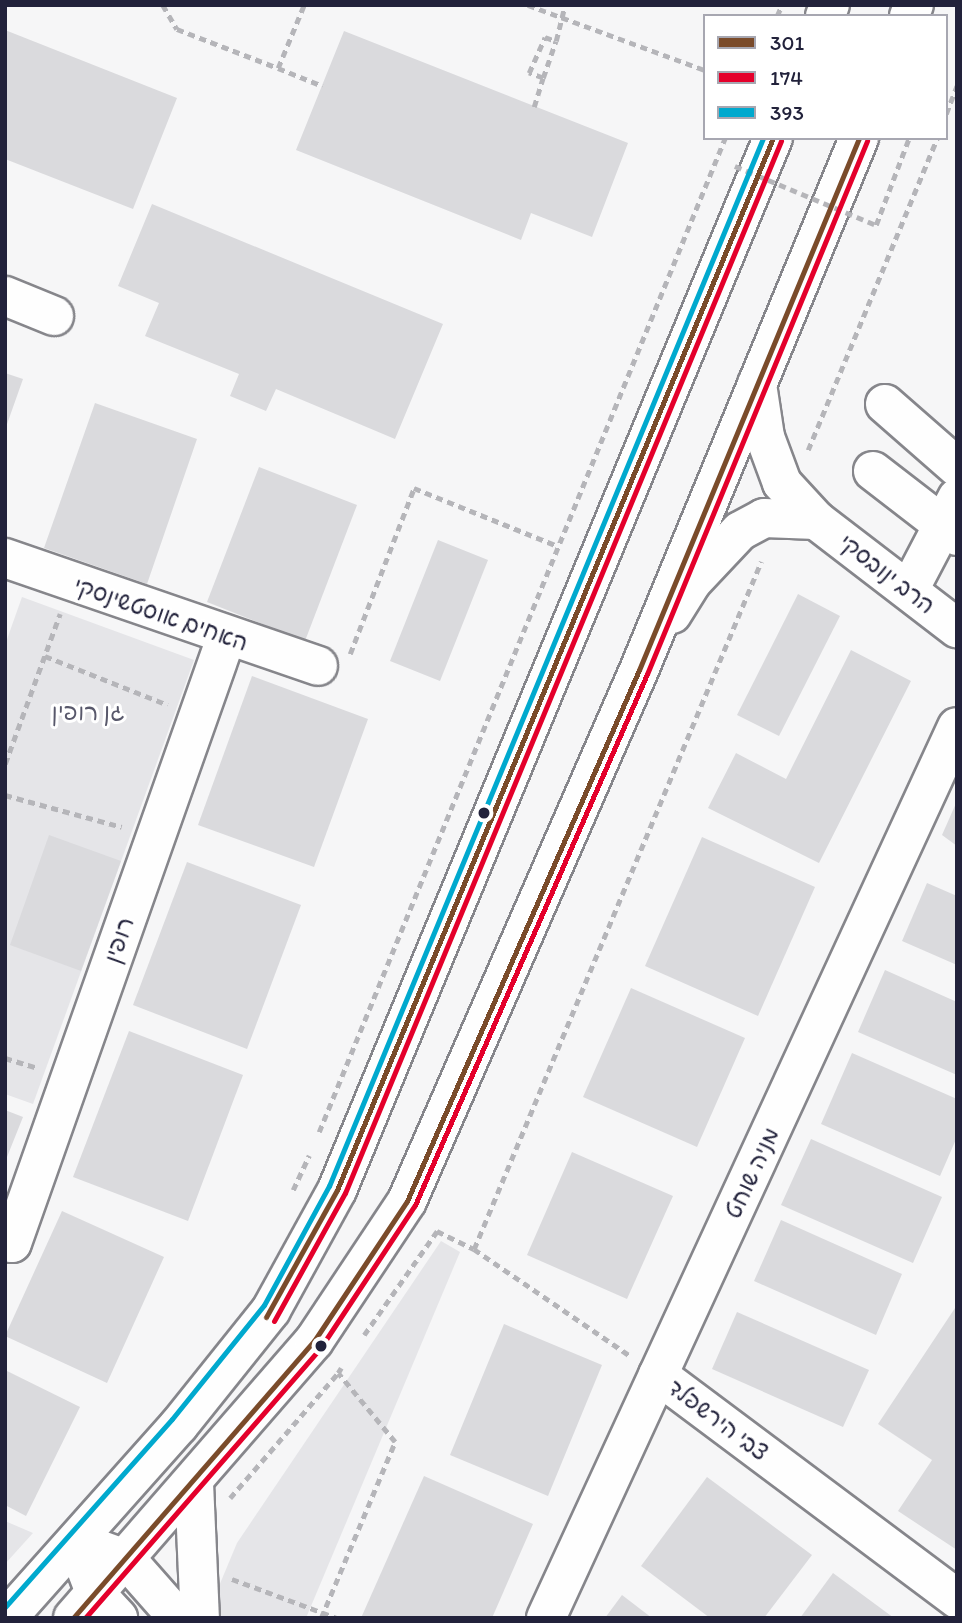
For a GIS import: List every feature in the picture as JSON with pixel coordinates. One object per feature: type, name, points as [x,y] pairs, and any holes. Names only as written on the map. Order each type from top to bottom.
[{"type":"main road","points":[[7,1618],[76,1541],[271,1310],[337,1190],[773,140]]},
{"type":"main road","points":[[95,1610],[126,1559],[314,1340],[407,1201],[639,670],[858,140]]},
{"type":"main road","points":[[5,296],[54,316]]},
{"type":"main road","name":"הרב ינובסקי","points":[[757,384],[765,438],[782,484],[816,520],[957,628]]},
{"type":"main road","points":[[885,404],[957,467]]},
{"type":"main road","points":[[873,471],[952,519],[909,590]]},
{"type":"main road","points":[[639,670],[691,583],[722,547],[764,518]]},
{"type":"main road","name":"הרב ינובסקי","points":[[764,518],[816,520]]},
{"type":"main road","name":"האחים אוסטשינסקי","points":[[5,558],[226,638],[318,666]]},
{"type":"main road","name":"רופין","points":[[8,1242],[226,638]]},
{"type":"main road","name":"מניה שוחט","points":[[546,1618],[957,727]]},
{"type":"main road","name":"צבי הירשפלד","points":[[658,1375],[957,1599]]},
{"type":"main road","points":[[194,1483],[194,1566],[200,1618]]},
{"type":"main road","points":[[76,1541],[126,1559],[178,1618]]},
{"type":"main road","points":[[76,1541],[95,1610]]},
{"type":"path","points":[[163,5],[177,29],[323,86]]},
{"type":"path","points":[[278,68],[304,5]]},
{"type":"path","points":[[528,5],[703,69]]},
{"type":"path","points":[[534,107],[565,5]]},
{"type":"path","points":[[543,78],[529,72],[545,37],[556,41]]},
{"type":"path","points":[[948,109],[957,86]]},
{"type":"path","points":[[287,1204],[555,545],[724,140]]},
{"type":"path","points":[[735,166],[876,225],[908,140]]},
{"type":"path","points":[[782,484],[802,466],[936,140]]},
{"type":"path","points":[[318,666],[343,674],[414,488],[555,545]]},
{"type":"path","points":[[474,1249],[764,556],[764,518]]},
{"type":"path","points":[[5,764],[72,582]]},
{"type":"path","points":[[45,656],[155,700]]},
{"type":"path","points":[[5,794],[91,819]]},
{"type":"path","name":"צבי הירשפלד","points":[[360,1340],[437,1231],[474,1249],[658,1375]]},
{"type":"path","points":[[223,1506],[345,1362]]},
{"type":"path","points":[[321,1618],[395,1442],[338,1373]]},
{"type":"path","points":[[194,1566],[324,1611],[337,1618]]},
{"type":"green space","name":"גן רופין","points":[[22,597],[194,660],[33,1104],[5,1094],[5,645]]},
{"type":"green space","points":[[441,1241],[460,1252],[306,1618],[222,1618],[214,1598],[237,1543]]},
{"type":"green space","points":[[5,1521],[33,1533],[5,1564]]},
{"type":"building","points":[[5,30],[177,98],[133,209],[5,159]]},
{"type":"building","points":[[344,31],[628,143],[592,237],[531,213],[521,240],[296,150]]},
{"type":"building","points":[[152,204],[443,324],[395,439],[276,389],[266,411],[230,396],[239,374],[145,336],[159,303],[118,286]]},
{"type":"building","points":[[5,373],[23,379],[6,427],[5,427]]},
{"type":"building","points":[[95,403],[197,439],[147,584],[44,548]]},
{"type":"building","points":[[259,467],[357,505],[305,641],[207,602]]},
{"type":"building","points":[[438,540],[488,560],[440,681],[390,661]]},
{"type":"building","points":[[798,594],[840,616],[779,736],[737,715]]},
{"type":"building","points":[[851,650],[911,681],[819,863],[708,808],[736,753],[786,779]]},
{"type":"building","points":[[252,676],[368,719],[314,867],[198,825]]},
{"type":"building","points":[[957,801],[957,846],[942,835]]},
{"type":"building","points":[[49,835],[121,861],[81,971],[10,945]]},
{"type":"building","points":[[702,837],[815,887],[758,1016],[645,966]]},
{"type":"building","points":[[187,862],[301,905],[247,1049],[133,1005]]},
{"type":"building","points":[[927,883],[957,896],[957,965],[902,941]]},
{"type":"building","points":[[885,970],[957,1002],[957,1075],[858,1032]]},
{"type":"building","points":[[631,988],[745,1038],[697,1147],[583,1097]]},
{"type":"building","points":[[129,1031],[243,1075],[188,1221],[73,1177]]},
{"type":"building","points":[[852,1053],[957,1099],[957,1137],[940,1176],[821,1124]]},
{"type":"building","points":[[5,1110],[23,1117],[5,1162]]},
{"type":"building","points":[[811,1139],[942,1197],[913,1263],[781,1205]]},
{"type":"building","points":[[572,1152],[673,1196],[627,1299],[527,1255]]},
{"type":"building","points":[[62,1211],[164,1257],[107,1383],[5,1336]]},
{"type":"building","points":[[781,1220],[902,1274],[876,1335],[754,1281]]},
{"type":"building","points":[[957,1305],[957,1550],[898,1511],[932,1460],[878,1424]]},
{"type":"building","points":[[737,1312],[869,1370],[843,1427],[712,1369]]},
{"type":"building","points":[[504,1324],[602,1365],[548,1496],[450,1455]]},
{"type":"building","points":[[5,1370],[80,1407],[26,1516],[5,1505]]},
{"type":"building","points":[[424,1476],[533,1524],[492,1618],[361,1618]]},
{"type":"building","points":[[707,1477],[812,1555],[764,1618],[710,1618],[641,1566]]},
{"type":"building","points":[[833,1573],[894,1618],[800,1618]]},
{"type":"building","points":[[622,1595],[652,1618],[605,1618]]},
{"type":"transit line","name":"393","points":[[5,1607],[172,1419],[264,1305],[329,1186],[762,140]]},
{"type":"transit line","name":"301","points":[[266,1317],[337,1190],[772,140]]},
{"type":"transit line","name":"301","points":[[73,1618],[314,1341],[407,1201],[639,670],[858,140]]},
{"type":"transit line","name":"174","points":[[274,1321],[345,1193],[781,141]]},
{"type":"transit line","name":"174","points":[[85,1618],[321,1347],[415,1205],[647,674],[867,141]]}]
